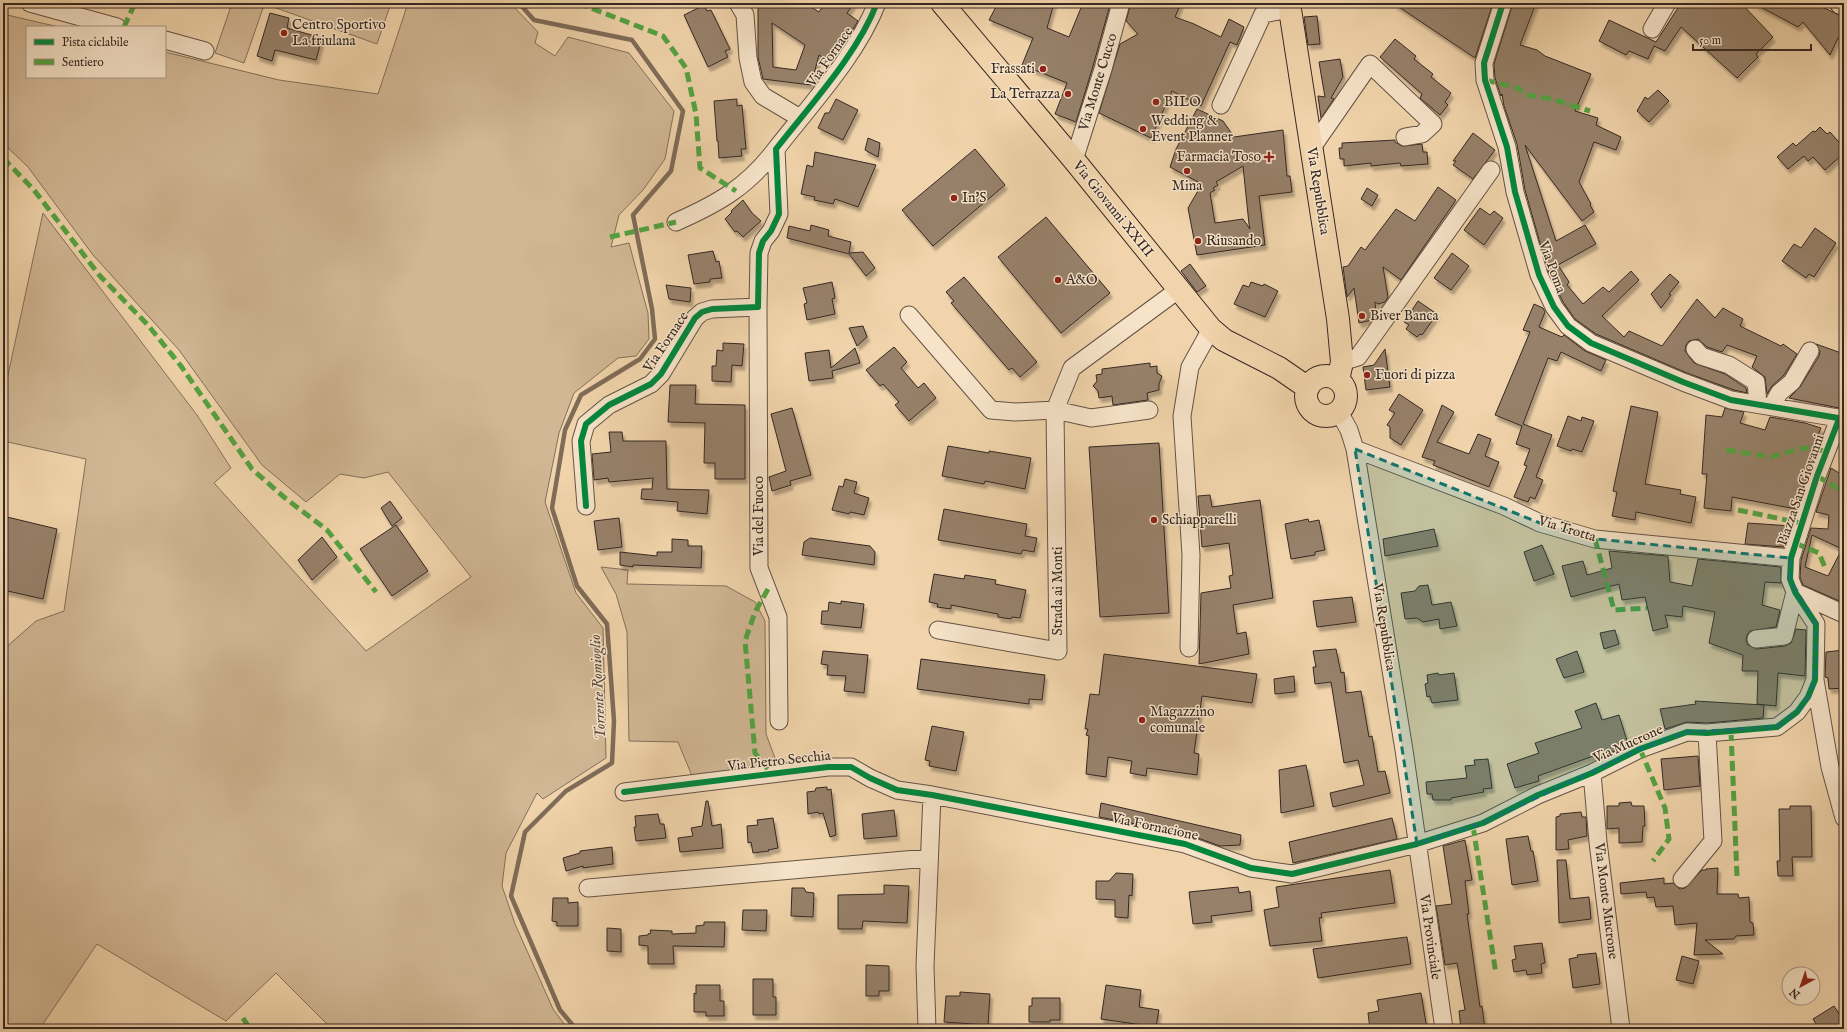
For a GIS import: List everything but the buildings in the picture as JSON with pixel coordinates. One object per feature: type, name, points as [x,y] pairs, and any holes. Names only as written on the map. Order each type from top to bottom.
[{"type":"main road","name":"Via Giovanni XXIII","points":[[942,3],[1074,160],[1211,329],[1224,340],[1279,368],[1308,388]]},
{"type":"main road","name":"Via Repubblica","points":[[1289,6],[1338,319],[1340,371]]},
{"type":"main road","points":[[1340,371],[1347,396],[1343,408],[1339,412],[1326,417],[1314,412],[1307,401],[1308,388],[1311,383],[1321,376],[1327,376],[1340,371]]},
{"type":"street","points":[[30,3],[113,26]]},
{"type":"street","points":[[738,3],[745,15],[748,58],[753,82],[763,96],[800,118]]},
{"type":"street","name":"Via Fornace","points":[[676,222],[709,208],[736,191],[766,161],[849,54],[872,15],[877,3]]},
{"type":"street","name":"Via Monte Cucco","points":[[1074,160],[1121,3]]},
{"type":"street","name":"Via Poma","points":[[1503,3],[1484,62],[1486,80],[1506,148],[1515,192],[1539,275],[1554,307],[1568,326],[1591,343],[1683,382],[1731,400],[1842,419]]},
{"type":"street","points":[[1652,30],[1667,3]]},
{"type":"street","points":[[1221,105],[1263,14],[1289,6]]},
{"type":"street","points":[[166,40],[205,51]]},
{"type":"street","points":[[1311,149],[1370,64],[1433,124],[1422,134],[1405,137]]},
{"type":"street","points":[[758,307],[759,253],[763,241],[771,231],[779,214],[776,149]]},
{"type":"street","points":[[1340,371],[1358,357],[1491,170]]},
{"type":"street","name":"Strada ai Monti","points":[[938,630],[1058,651],[1055,410],[1072,368],[1178,290]]},
{"type":"street","name":"Via Fornace","points":[[586,506],[581,442],[586,424],[610,405],[651,384],[661,374],[695,318],[702,312],[712,309],[758,307]]},
{"type":"street","name":"Via del Fuoco","points":[[758,307],[759,568],[778,617],[779,721]]},
{"type":"street","points":[[910,315],[991,410],[1015,412],[1055,410],[1091,418],[1149,410]]},
{"type":"street","points":[[1189,648],[1191,555],[1182,416],[1190,367],[1211,329]]},
{"type":"street","points":[[1695,349],[1701,356],[1729,365],[1756,382],[1765,405],[1792,382],[1810,351]]},
{"type":"street","name":"Via Repubblica","points":[[1339,412],[1349,430],[1355,449],[1404,750],[1417,844]]},
{"type":"street","name":"Piazza San Giovanni","points":[[1795,592],[1790,580],[1791,558],[1801,523],[1837,446],[1842,419]]},
{"type":"street","name":"Via Trotta","points":[[1355,449],[1504,506],[1540,523],[1595,539],[1791,558]]},
{"type":"street","points":[[1756,639],[1784,636],[1795,592],[1844,614]]},
{"type":"street","name":"Via Mucrone","points":[[1417,844],[1483,823],[1538,795],[1592,772],[1649,745],[1687,732],[1777,727],[1798,712],[1808,697],[1815,680],[1816,624],[1795,592]]},
{"type":"street","points":[[1815,680],[1830,767],[1844,818]]},
{"type":"street","points":[[1682,879],[1714,841],[1707,732]]},
{"type":"street","name":"Via Pietro Secchia","points":[[624,792],[828,767],[851,766],[870,778],[897,790],[932,795]]},
{"type":"street","name":"Via Monte Mucrone","points":[[1592,772],[1598,842],[1621,1029]]},
{"type":"street","points":[[927,1029],[925,966],[928,858],[932,795]]},
{"type":"street","name":"Via Fornacione","points":[[932,795],[1185,844],[1251,868],[1292,874],[1417,844]]},
{"type":"street","name":"Via Provinciale","points":[[1417,844],[1444,1029]]},
{"type":"street","points":[[588,888],[928,858]]},
{"type":"highlighted area","points":[[1355,449],[1540,523],[1595,539],[1791,558],[1790,579],[1816,624],[1815,680],[1808,697],[1797,712],[1777,727],[1687,732],[1640,749],[1483,823],[1417,844]]},
{"type":"shaded area","points":[[232,3],[248,3],[263,8],[244,63],[215,53]]},
{"type":"shaded area","points":[[262,3],[391,3],[377,44]]},
{"type":"shaded area","points":[[408,3],[510,3],[538,32],[535,43],[555,56],[568,37],[629,53],[674,111],[665,159],[643,190],[619,215],[611,247],[629,243],[648,313],[649,339],[636,356],[618,358],[574,393],[559,433],[545,502],[576,593],[603,628],[606,758],[543,799],[537,793],[506,853],[502,886],[515,924],[553,1009],[568,1029],[332,1029],[276,973],[226,1021],[97,944],[43,1024],[44,1029],[3,1029],[3,650],[36,621],[64,611],[86,459],[3,441],[3,398],[43,213],[197,415],[231,468],[214,483],[366,651],[471,577],[388,472],[364,478],[340,474],[306,502],[262,465],[179,350],[93,255],[28,167],[3,143],[3,14],[55,26],[26,26],[26,78],[166,78],[166,52],[279,80],[378,94]]},
{"type":"shaded area","points":[[601,567],[628,570],[627,584],[726,586],[755,602],[765,621],[766,734],[778,766],[692,776],[678,742],[629,741],[627,632],[616,594]]},
{"type":"waterway","name":"Torrente Romioglio","points":[[519,3],[534,20],[632,40],[683,111],[671,171],[633,215],[652,309],[655,339],[640,359],[581,395],[565,430],[552,508],[577,586],[607,624],[614,721],[612,763],[566,791],[525,832],[511,896],[560,1010],[576,1029]]},
{"type":"marked path","points":[[124,26],[135,3]]},
{"type":"marked path","points":[[578,3],[663,36],[686,68],[696,114],[700,168],[736,191]]},
{"type":"marked path","points":[[1485,80],[1518,88],[1526,95],[1552,99],[1590,111]]},
{"type":"marked path","points":[[3,158],[34,190],[100,276],[147,324],[181,366],[252,469],[285,498],[327,530],[376,592]]},
{"type":"marked path","points":[[610,237],[676,222]]},
{"type":"marked path","points":[[1726,450],[1771,457],[1803,448],[1826,451]]},
{"type":"marked path","points":[[1817,476],[1844,492]]},
{"type":"marked path","points":[[1738,510],[1801,523]]},
{"type":"marked path","points":[[1595,539],[1614,610],[1647,608]]},
{"type":"marked path","points":[[1795,543],[1819,553],[1826,570]]},
{"type":"marked path","points":[[768,589],[755,612],[745,641],[755,753],[772,774]]},
{"type":"marked path","points":[[1731,731],[1737,876]]},
{"type":"marked path","points":[[1640,749],[1665,808],[1669,839],[1653,861]]},
{"type":"marked path","points":[[1473,826],[1496,974]]},
{"type":"marked path","points":[[243,1018],[250,1029]]},
{"type":"cycle path","points":[[586,506],[581,441],[586,424],[609,405],[651,384],[661,374],[695,318],[702,312],[712,309],[758,307],[759,253],[763,241],[771,231],[779,214],[776,149],[832,79],[858,41],[877,3]]},
{"type":"cycle path","points":[[1503,3],[1484,63],[1485,80],[1507,147],[1515,192],[1539,275],[1554,307],[1568,326],[1591,343],[1683,382],[1731,400],[1844,419]]},
{"type":"cycle path","points":[[624,792],[828,767],[851,767],[870,778],[897,790],[932,795],[1185,844],[1251,868],[1292,874],[1417,844],[1483,823],[1538,795],[1592,773],[1640,749],[1687,732],[1707,733],[1777,727],[1797,712],[1808,697],[1815,680],[1816,624],[1795,592],[1790,579],[1791,558],[1817,476],[1839,419]]},
{"type":"place","name":"Centro Sportivo La friulana","points":[[284,33]]},
{"type":"place","name":"Frassati","points":[[1043,69]]},
{"type":"place","name":"La Terrazza","points":[[1068,94]]},
{"type":"place","name":"BILO","points":[[1156,102]]},
{"type":"place","name":"Wedding & Event Planner","points":[[1143,129]]},
{"type":"place","name":"Farmacia Toso","points":[[1269,157]]},
{"type":"place","name":"Mina","points":[[1187,171]]},
{"type":"place","name":"In'S","points":[[954,198]]},
{"type":"place","name":"Riusando","points":[[1198,241]]},
{"type":"place","name":"A&O","points":[[1058,280]]},
{"type":"place","name":"Biver Banca","points":[[1362,316]]},
{"type":"place","name":"Fuori di pizza","points":[[1367,375]]},
{"type":"place","name":"Schiapparelli","points":[[1154,520]]},
{"type":"place","name":"Magazzino comunale","points":[[1142,720]]}]
